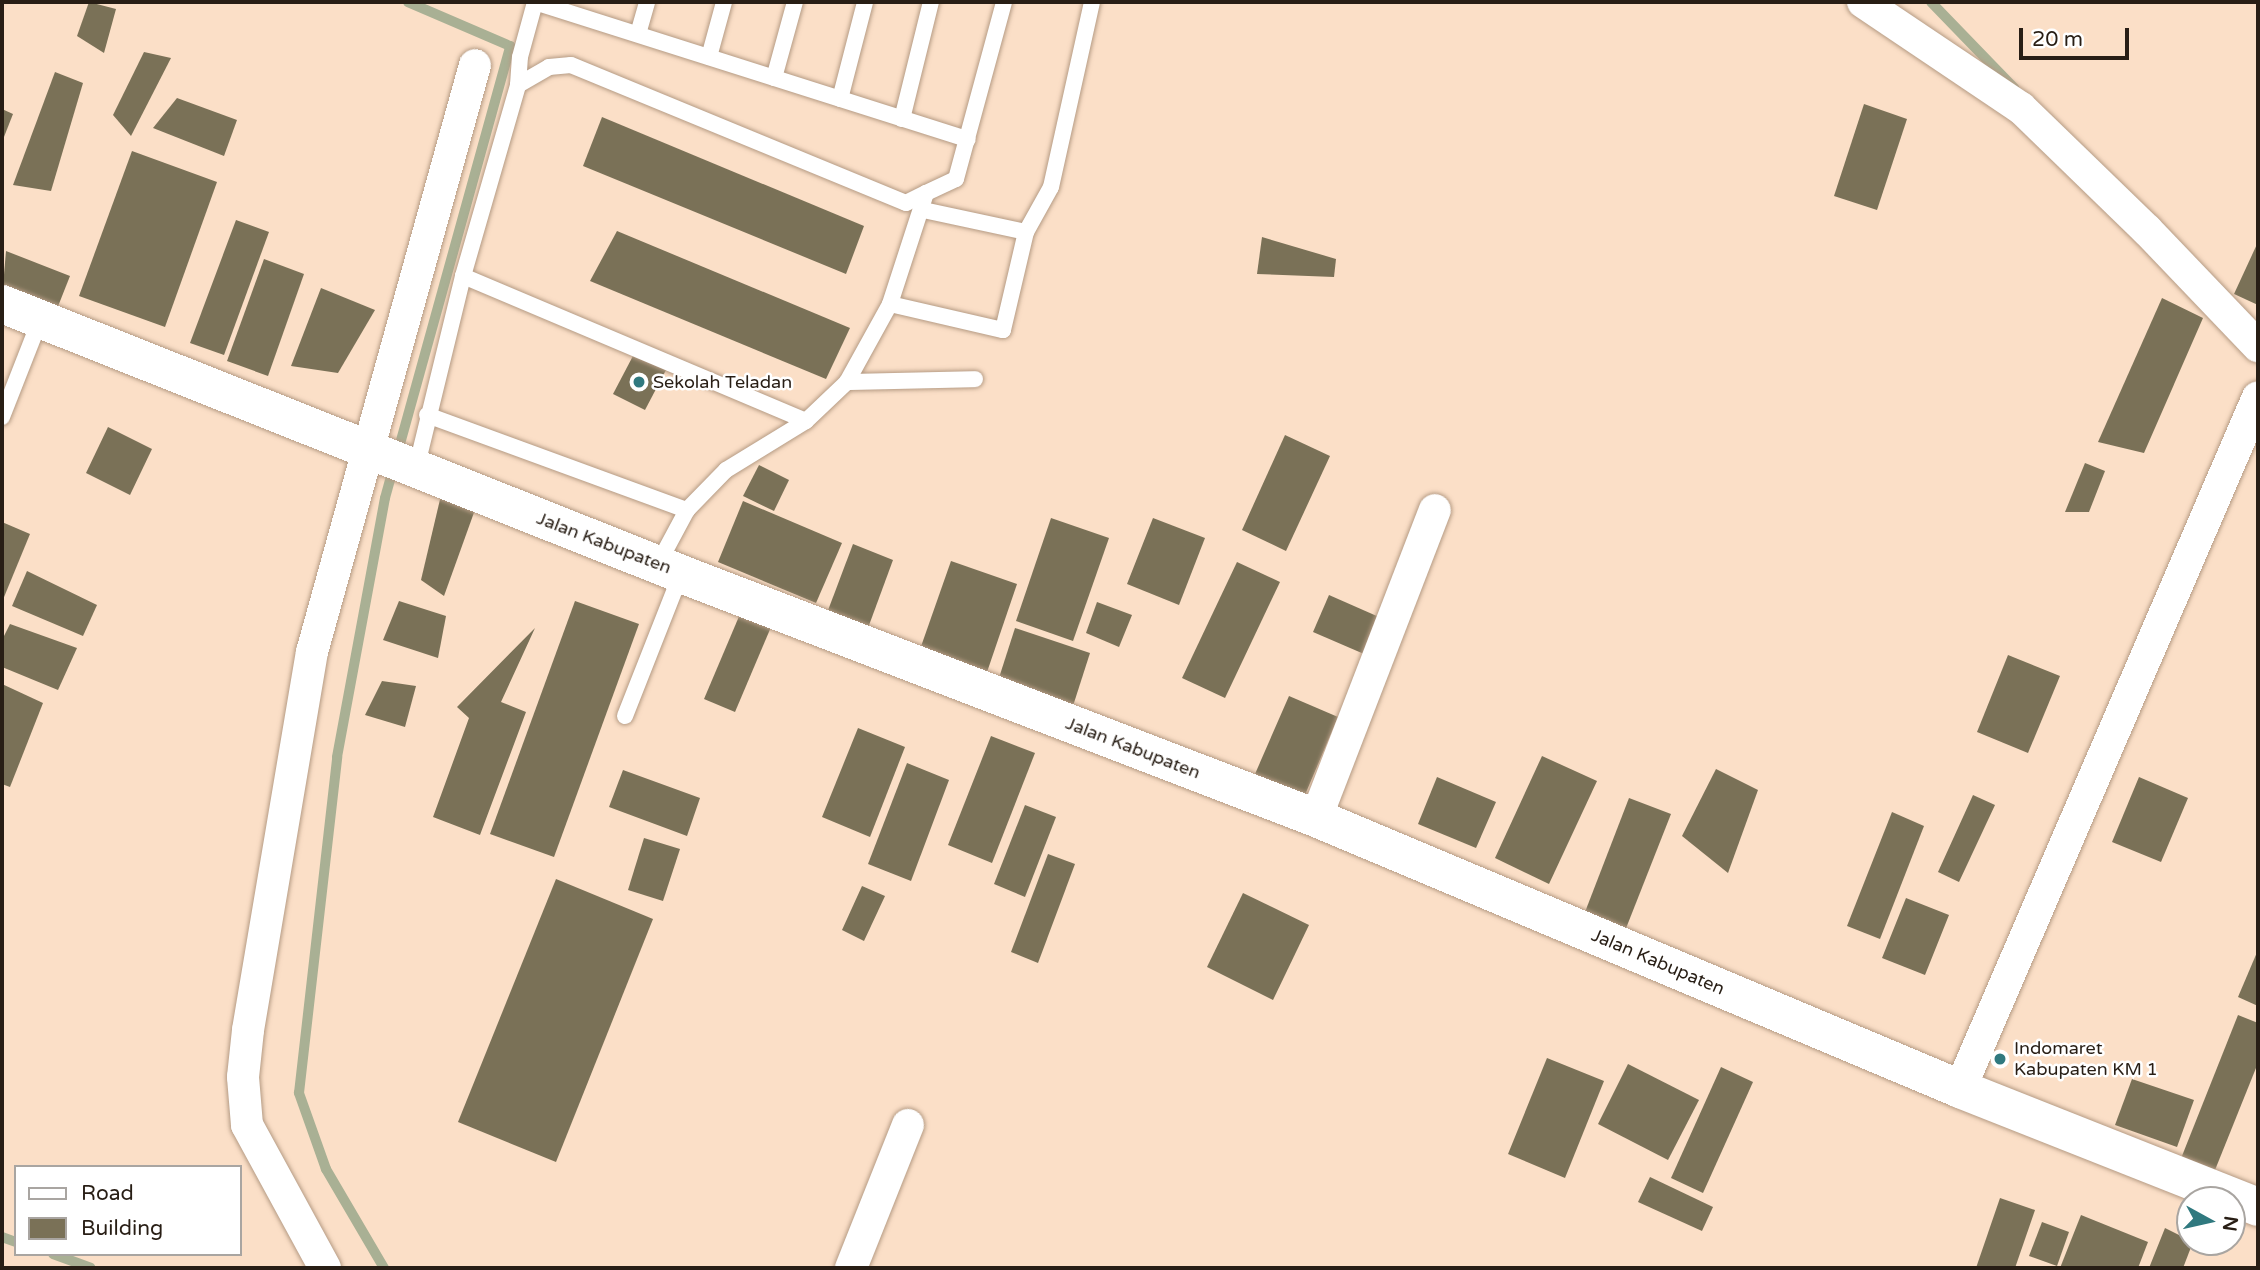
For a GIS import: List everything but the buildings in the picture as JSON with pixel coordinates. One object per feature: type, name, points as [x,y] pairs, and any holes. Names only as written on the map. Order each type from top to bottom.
[{"type":"main road","name":"Jalan Kabupaten","points":[[2,304],[669,569],[1316,818],[1960,1089],[2258,1207]]},
{"type":"street","points":[[1863,2],[2021,108],[2147,230],[2258,346]]},
{"type":"street","points":[[324,1268],[247,1125],[243,1077],[312,652],[392,460],[475,65]]},
{"type":"street","points":[[1960,1089],[2258,397]]},
{"type":"street","points":[[1316,818],[1435,510]]},
{"type":"street","points":[[851,1268],[908,1125]]},
{"type":"lane","points":[[392,460],[427,415],[463,276],[518,85],[520,57],[535,2],[968,139]]},
{"type":"lane","points":[[638,34],[647,2]]},
{"type":"lane","points":[[709,57],[724,2]]},
{"type":"lane","points":[[774,78],[795,2]]},
{"type":"lane","points":[[841,99],[865,2]]},
{"type":"lane","points":[[902,119],[931,2]]},
{"type":"lane","points":[[518,85],[549,67],[571,65],[906,203],[956,179],[1004,2]]},
{"type":"lane","points":[[890,304],[1003,330],[1026,232],[1051,187],[1092,2]]},
{"type":"lane","points":[[625,716],[687,510],[726,470],[806,421],[848,382],[890,304],[923,210],[926,193]]},
{"type":"lane","points":[[923,210],[1026,232]]},
{"type":"lane","points":[[463,276],[806,421]]},
{"type":"lane","points":[[2,417],[40,320]]},
{"type":"lane","points":[[848,382],[975,379]]},
{"type":"lane","points":[[427,415],[687,510]]},
{"type":"waterway","points":[[384,1268],[326,1169],[299,1093],[337,757],[385,498],[510,46],[408,2]]},
{"type":"waterway","points":[[1931,2],[2014,88]]},
{"type":"waterway","points":[[2,1237],[14,1241]]},
{"type":"waterway","points":[[58,1256],[91,1268]]},
{"type":"place","name":"Sekolah Teladan","points":[[639,382]]},
{"type":"place","name":"Indomaret Kabupaten KM 1","points":[[2000,1059]]}]
